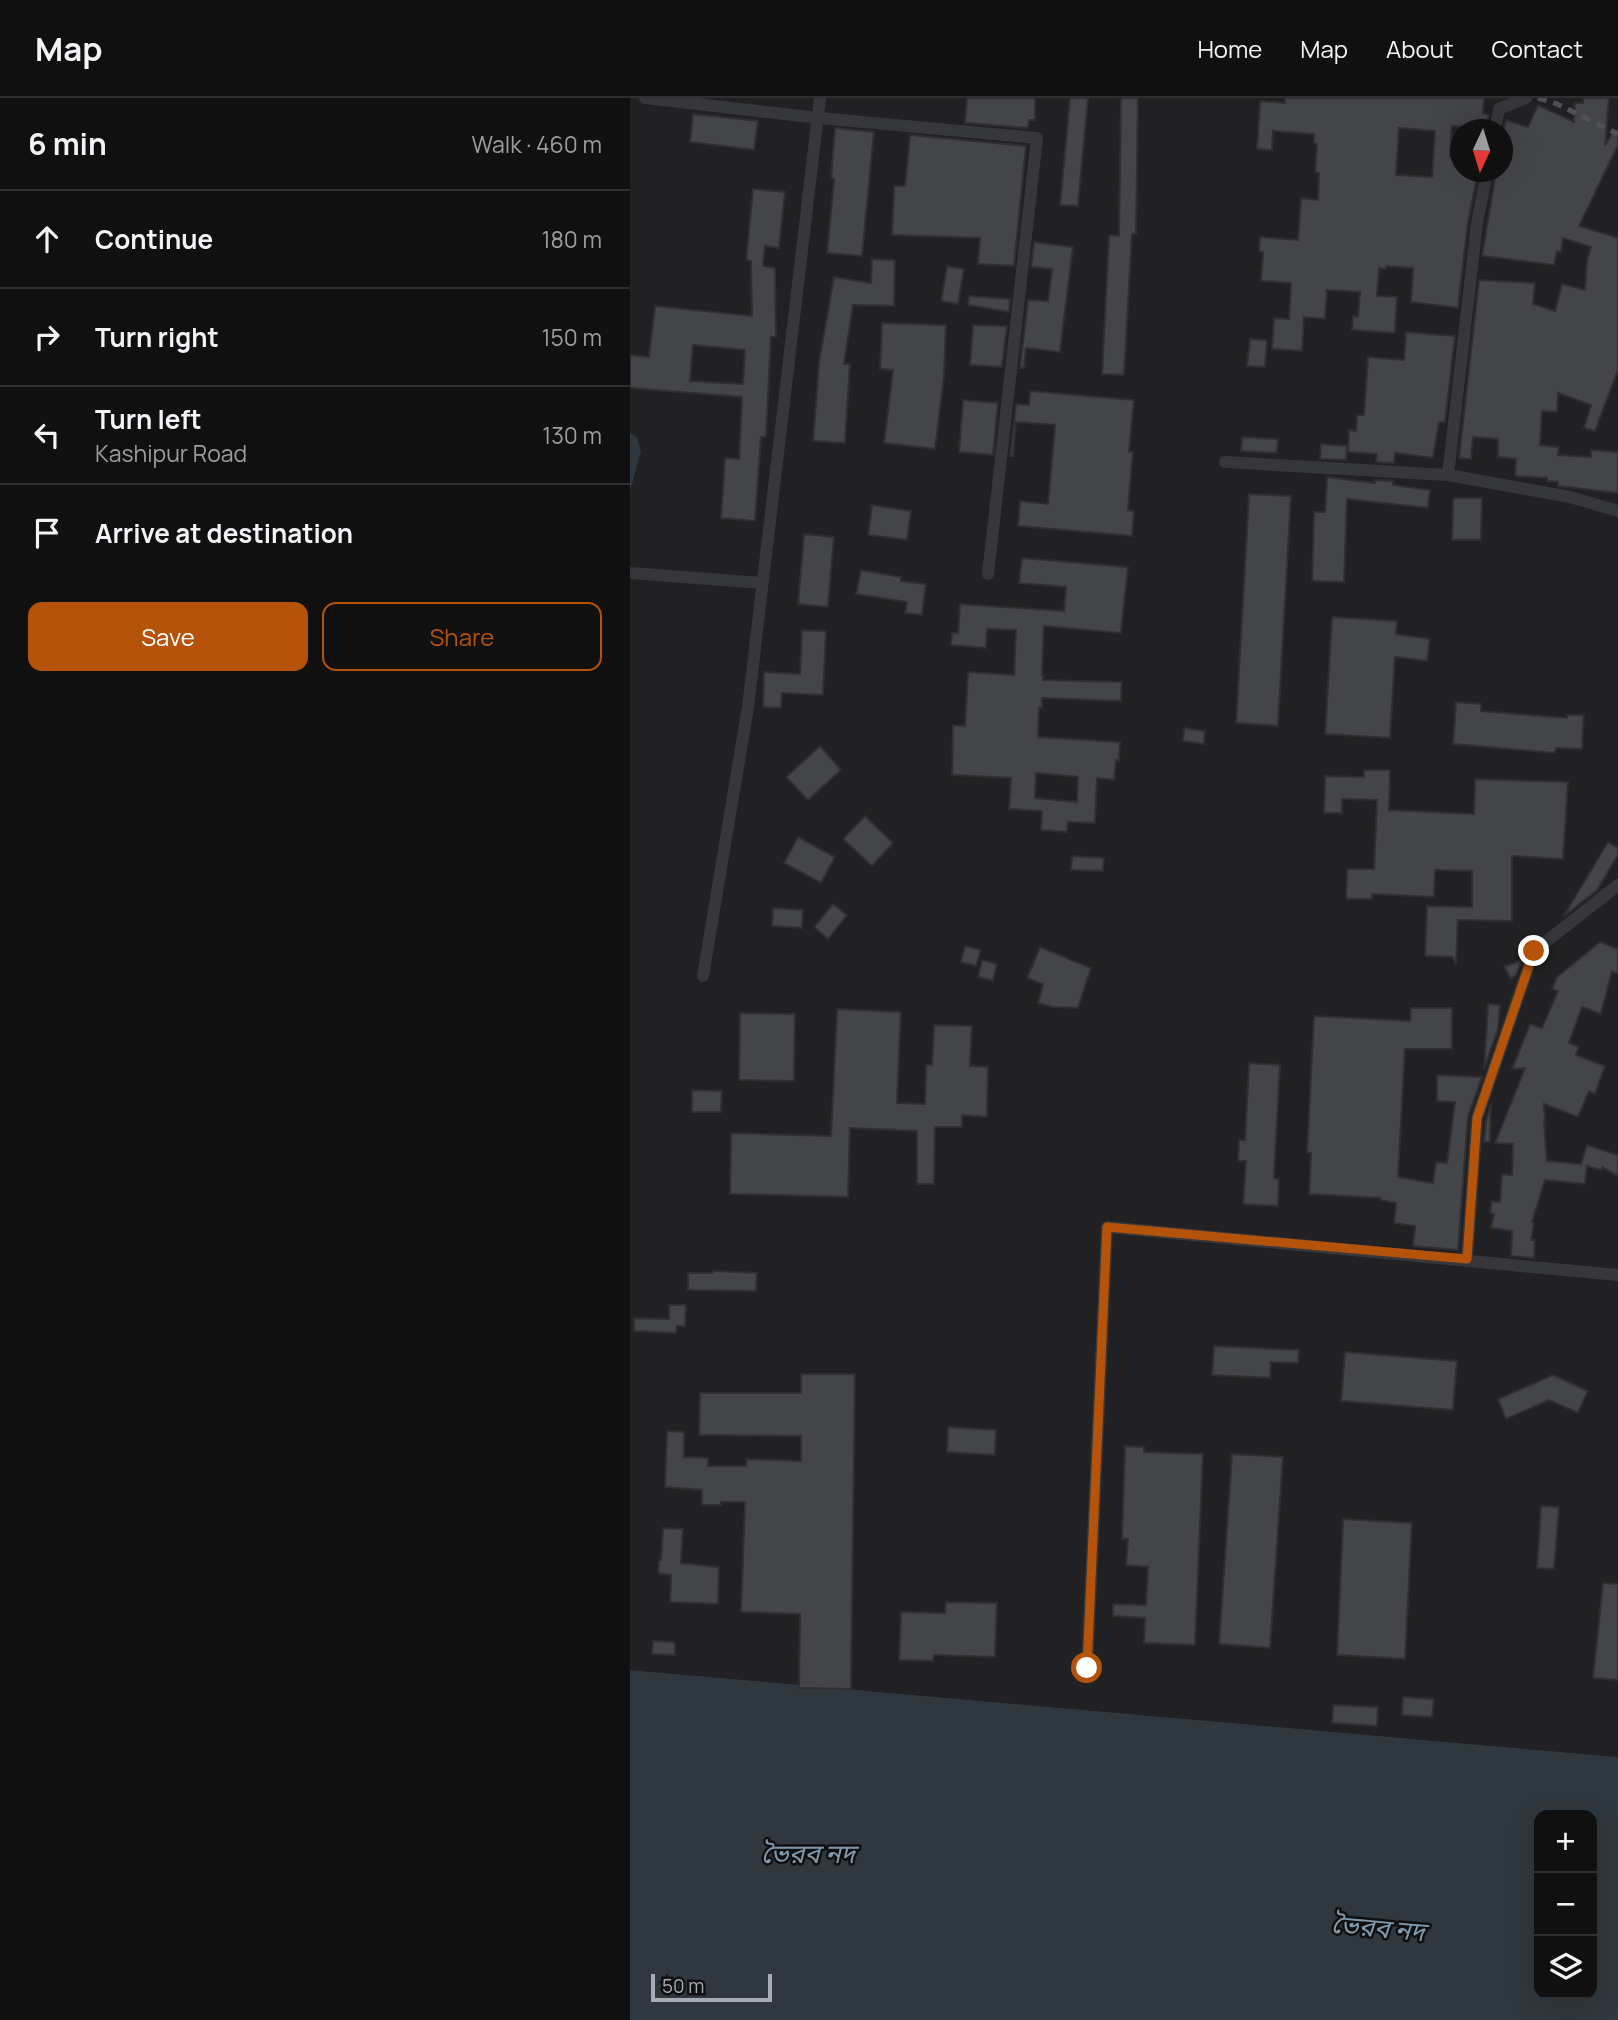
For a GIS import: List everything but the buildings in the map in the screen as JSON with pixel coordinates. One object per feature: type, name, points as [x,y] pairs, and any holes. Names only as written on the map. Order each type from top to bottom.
[{"type":"street","points":[[645,98],[819,118],[1037,138],[989,574]]},
{"type":"street","points":[[703,976],[748,707],[820,98]]},
{"type":"street","points":[[1497,119],[1499,109],[1526,98]]},
{"type":"street","points":[[1448,475],[1476,223],[1485,182]]},
{"type":"street","points":[[1225,462],[1448,475],[1570,497],[1618,511]]},
{"type":"street","points":[[630,573],[762,583]]},
{"type":"street","points":[[1467,1259],[1477,1118],[1534,951],[1617,888]]},
{"type":"street","points":[[1087,1668],[1107,1227],[1618,1275]]},
{"type":"shaded area","points":[[630,98],[1618,98],[1618,1757],[630,1670]]},
{"type":"water","points":[[630,433],[637,437],[641,451],[630,491]]},
{"type":"water","name":"ভৈরব নদ","points":[[630,1670],[1618,1757],[1618,2020],[630,2020]]},
{"type":"railway","points":[[1538,98],[1557,104],[1618,134]]},
{"type":"route","points":[[1087,1668],[1107,1227],[1467,1259],[1477,1118],[1534,951]]}]
